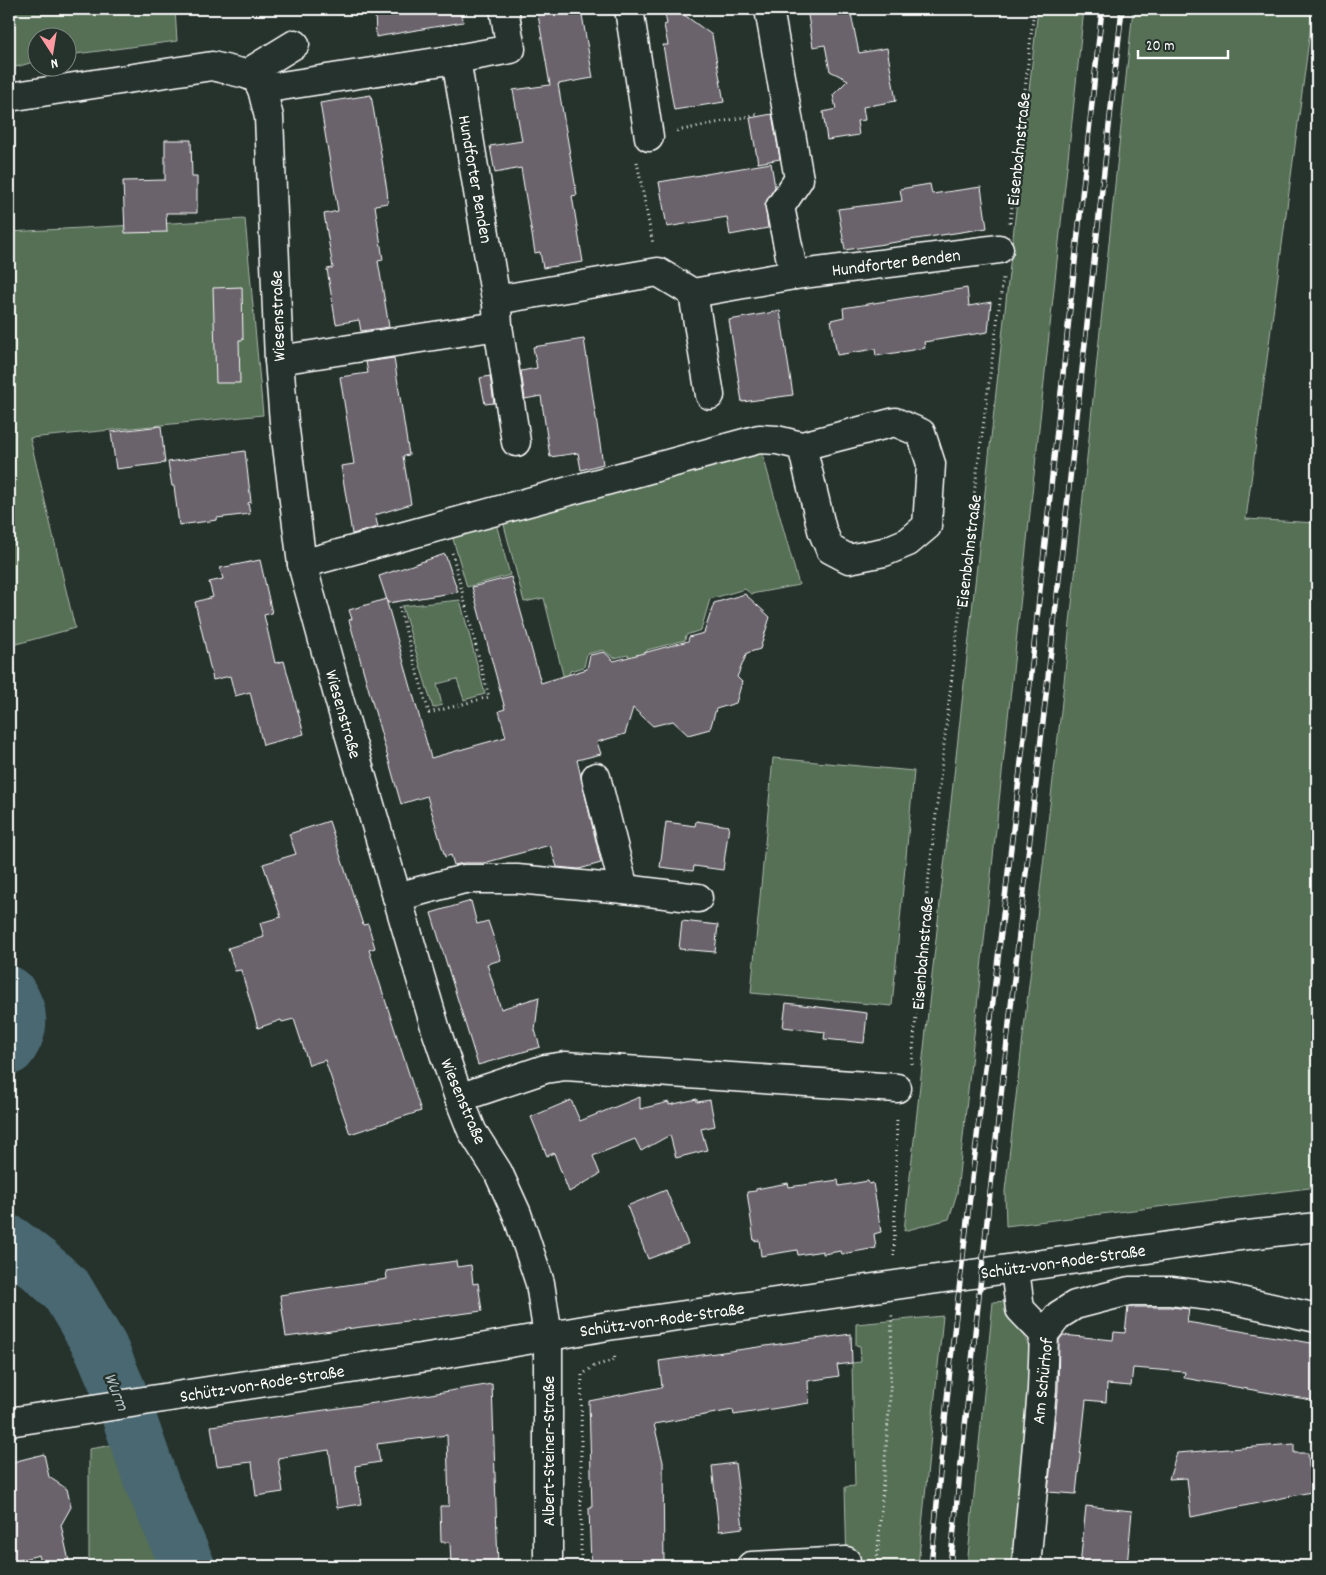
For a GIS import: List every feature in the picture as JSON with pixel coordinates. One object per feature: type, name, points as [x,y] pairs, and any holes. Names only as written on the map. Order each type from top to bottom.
[{"type":"street","points":[[9,97],[212,66],[254,81],[456,59],[510,49],[504,9]]},
{"type":"street","points":[[629,9],[649,137]]},
{"type":"street","points":[[769,9],[799,179],[780,207],[794,275]]},
{"type":"street","points":[[254,81],[295,44]]},
{"type":"street","name":"Hundforter Benden","points":[[456,59],[496,300],[498,326],[516,442]]},
{"type":"street","name":"Wiesenstraße","points":[[254,81],[269,117],[279,360],[284,422],[302,564],[339,699],[436,1030],[472,1131],[498,1172],[517,1214],[540,1283],[548,1336]]},
{"type":"street","name":"Hundforter Benden","points":[[693,293],[1004,239]]},
{"type":"street","points":[[496,300],[658,272],[693,293],[710,396]]},
{"type":"street","points":[[279,360],[498,326]]},
{"type":"street","points":[[302,564],[759,439],[777,440],[802,446],[895,422],[921,432],[931,464],[927,526],[908,542],[884,552],[849,560],[830,549],[822,530],[802,446]]},
{"type":"street","points":[[596,776],[624,889]]},
{"type":"street","points":[[397,897],[464,879],[517,879],[698,898]]},
{"type":"street","points":[[459,1098],[545,1069],[565,1066],[897,1088]]},
{"type":"street","name":"Schütz-von-Rode-Straße","points":[[9,1422],[608,1326],[1231,1237],[1317,1227]]},
{"type":"street","points":[[1015,1269],[1020,1309],[1044,1334]]},
{"type":"street","name":"Am Schürhof","points":[[1026,1566],[1042,1390],[1044,1334],[1059,1315],[1075,1305],[1130,1291],[1171,1291],[1226,1298],[1317,1318]]},
{"type":"street","name":"Albert-Steiner-Straße","points":[[548,1336],[548,1566]]},
{"type":"street","points":[[751,1566],[846,1561]]},
{"type":"path","name":"Eisenbahnstraße","points":[[1004,239],[1034,9]]},
{"type":"path","points":[[658,272],[633,141],[786,108]]},
{"type":"path","name":"Eisenbahnstraße","points":[[897,1088],[906,1081],[913,1061],[924,918],[933,840],[969,532],[1004,277]]},
{"type":"path","points":[[399,606],[429,713],[489,697],[445,524]]},
{"type":"path","points":[[876,1566],[890,1397],[897,1088]]},
{"type":"path","points":[[581,1566],[582,1375],[594,1366],[615,1360],[608,1326]]},
{"type":"green space","points":[[9,9],[175,9],[177,41],[78,54],[78,28],[28,28],[28,64],[9,69]]},
{"type":"green space","points":[[1038,9],[1084,9],[957,1193],[949,1219],[904,1231]]},
{"type":"green space","points":[[1133,9],[1313,9],[1246,519],[1317,523],[1317,1187],[1006,1226],[1005,1191],[1061,711]]},
{"type":"green space","points":[[245,219],[263,415],[30,438],[75,628],[9,646],[9,232]]},
{"type":"green space","points":[[762,452],[799,585],[751,594],[745,589],[710,599],[701,630],[686,635],[685,640],[647,650],[644,664],[638,665],[628,655],[614,658],[603,650],[587,654],[584,667],[570,671],[566,687],[544,598],[524,602],[503,521]]},
{"type":"green space","points":[[494,516],[510,575],[467,587],[453,539],[468,523]]},
{"type":"green space","points":[[460,600],[485,694],[464,700],[457,679],[437,684],[442,705],[433,708],[402,606]]},
{"type":"green space","points":[[773,758],[914,771],[892,1006],[751,993]]},
{"type":"green space","points":[[1008,1301],[1030,1349],[1033,1394],[1014,1566],[967,1566],[993,1302]]},
{"type":"green space","points":[[943,1316],[918,1566],[847,1566],[845,1487],[855,1486],[852,1363],[861,1362],[860,1346],[856,1345],[856,1324]]},
{"type":"green space","points":[[162,1437],[191,1517],[208,1552],[210,1566],[89,1566],[89,1449]]},
{"type":"building","points":[[375,9],[462,9],[463,22],[376,37]]},
{"type":"building","points":[[537,9],[581,9],[593,78],[558,84],[577,195],[572,196],[583,262],[543,268],[540,252],[535,253],[521,168],[495,173],[490,146],[522,141],[513,90],[550,85]]},
{"type":"building","points":[[664,9],[676,9],[712,35],[724,102],[674,110],[663,45],[668,45],[664,25],[667,24]]},
{"type":"building","points":[[807,9],[850,9],[859,53],[887,48],[896,101],[863,107],[865,120],[857,121],[859,135],[827,140],[823,112],[836,109],[833,95],[848,80],[830,71],[825,45],[813,47]]},
{"type":"building","points":[[371,95],[387,190],[388,203],[375,205],[383,260],[378,261],[389,327],[361,331],[359,320],[336,324],[327,269],[333,268],[324,214],[338,211],[320,103]]},
{"type":"building","points":[[772,114],[780,159],[758,163],[750,118]]},
{"type":"building","points":[[165,140],[191,140],[192,177],[197,177],[197,213],[166,213],[167,232],[125,233],[123,181],[165,180]]},
{"type":"building","points":[[771,163],[775,187],[765,204],[768,228],[730,235],[727,217],[667,227],[659,182]]},
{"type":"building","points":[[930,184],[932,194],[981,187],[987,228],[845,250],[838,209],[902,201],[900,189]]},
{"type":"building","points":[[242,287],[243,340],[239,340],[240,383],[216,383],[213,288]]},
{"type":"building","points":[[967,288],[969,306],[991,302],[988,332],[924,342],[925,348],[876,356],[875,349],[837,355],[831,320],[844,317],[843,308]]},
{"type":"building","points":[[780,311],[793,395],[742,402],[729,320]]},
{"type":"building","points":[[584,339],[603,464],[581,470],[578,453],[550,457],[541,396],[525,399],[521,371],[537,368],[533,347]]},
{"type":"building","points":[[394,358],[409,455],[403,456],[411,504],[375,515],[378,527],[352,534],[341,466],[354,464],[340,377],[368,373],[366,362]]},
{"type":"building","points":[[490,376],[494,403],[485,404],[480,378]]},
{"type":"building","points":[[161,426],[165,463],[116,469],[111,432]]},
{"type":"building","points":[[245,451],[251,502],[248,503],[250,514],[179,525],[174,486],[172,486],[168,462]]},
{"type":"building","points":[[445,554],[458,592],[388,603],[379,576]]},
{"type":"building","points":[[260,560],[272,613],[264,615],[275,663],[284,661],[304,734],[263,745],[250,692],[235,696],[230,676],[213,680],[195,602],[213,597],[209,582],[223,579],[220,568]]},
{"type":"building","points":[[511,577],[541,683],[587,669],[590,655],[604,652],[614,661],[688,641],[689,637],[704,633],[714,603],[745,594],[770,617],[760,649],[747,653],[737,677],[742,682],[736,703],[716,709],[710,729],[688,735],[673,721],[653,726],[633,708],[625,734],[597,742],[601,754],[577,760],[601,863],[579,869],[557,867],[550,845],[484,863],[454,865],[451,855],[445,857],[427,796],[401,804],[349,620],[352,619],[349,610],[386,599],[431,758],[506,737],[499,711],[505,709],[472,587]]},
{"type":"building","points":[[329,821],[363,925],[368,924],[375,948],[369,950],[421,1111],[350,1134],[325,1060],[309,1065],[294,1019],[282,1022],[281,1020],[258,1028],[241,970],[235,971],[228,948],[264,937],[260,923],[281,917],[263,864],[296,854],[289,834]]},
{"type":"building","points":[[696,821],[729,826],[723,870],[694,866],[693,871],[660,867],[666,822],[695,826]]},
{"type":"building","points":[[471,901],[477,924],[488,921],[501,960],[487,964],[501,1009],[539,997],[535,1030],[540,1047],[478,1065],[431,913]]},
{"type":"building","points":[[682,921],[718,925],[715,952],[679,949]]},
{"type":"building","points":[[786,1003],[867,1013],[864,1043],[824,1039],[825,1032],[783,1027]]},
{"type":"building","points":[[640,1097],[640,1109],[669,1102],[669,1105],[697,1099],[697,1102],[710,1100],[715,1126],[701,1129],[707,1150],[676,1158],[670,1135],[641,1151],[635,1139],[593,1156],[600,1174],[569,1192],[554,1153],[547,1156],[531,1117],[571,1100],[580,1121]]},
{"type":"building","points":[[838,1180],[839,1186],[868,1181],[869,1184],[873,1183],[881,1232],[874,1234],[876,1248],[842,1254],[841,1251],[823,1254],[823,1251],[798,1255],[797,1250],[761,1256],[759,1240],[754,1241],[747,1192],[788,1183],[789,1187]]},
{"type":"building","points":[[666,1190],[688,1244],[648,1259],[627,1206]]},
{"type":"building","points":[[456,1261],[457,1267],[471,1265],[473,1284],[478,1283],[482,1311],[286,1337],[280,1295],[387,1279],[386,1271]]},
{"type":"building","points":[[1128,1307],[1189,1309],[1187,1322],[1317,1344],[1317,1401],[1184,1378],[1185,1372],[1133,1368],[1131,1386],[1107,1384],[1106,1402],[1086,1400],[1076,1494],[1048,1492],[1058,1391],[1059,1340],[1063,1335],[1113,1340],[1114,1332],[1125,1333]]},
{"type":"building","points":[[851,1334],[852,1363],[837,1365],[839,1376],[808,1381],[809,1403],[734,1415],[733,1410],[654,1424],[663,1462],[664,1566],[591,1566],[589,1508],[592,1508],[589,1401],[662,1387],[659,1361]]},
{"type":"building","points":[[492,1384],[498,1566],[451,1566],[450,1542],[441,1542],[440,1506],[449,1506],[447,1435],[377,1444],[380,1462],[355,1466],[361,1504],[337,1508],[329,1450],[278,1458],[283,1492],[256,1496],[252,1462],[217,1466],[211,1426],[382,1402]]},
{"type":"building","points":[[1294,1444],[1294,1453],[1308,1453],[1311,1492],[1191,1517],[1187,1478],[1169,1479],[1177,1453]]},
{"type":"building","points":[[44,1454],[49,1477],[67,1489],[71,1507],[61,1525],[70,1566],[42,1566],[39,1555],[9,1563],[9,1463]]},
{"type":"building","points":[[735,1463],[743,1528],[719,1531],[712,1466]]},
{"type":"building","points":[[1086,1506],[1132,1511],[1127,1566],[1080,1566]]},
{"type":"waterway","name":"Wurm","points":[[9,993],[16,1007],[19,1021],[17,1034],[9,1048]]},
{"type":"waterway","name":"Wurm","points":[[9,1242],[66,1289],[101,1348],[121,1395],[153,1486],[188,1566]]},
{"type":"railway","points":[[931,1566],[951,1358],[1027,711],[1102,9]]},
{"type":"railway","points":[[950,1566],[1122,9]]}]
